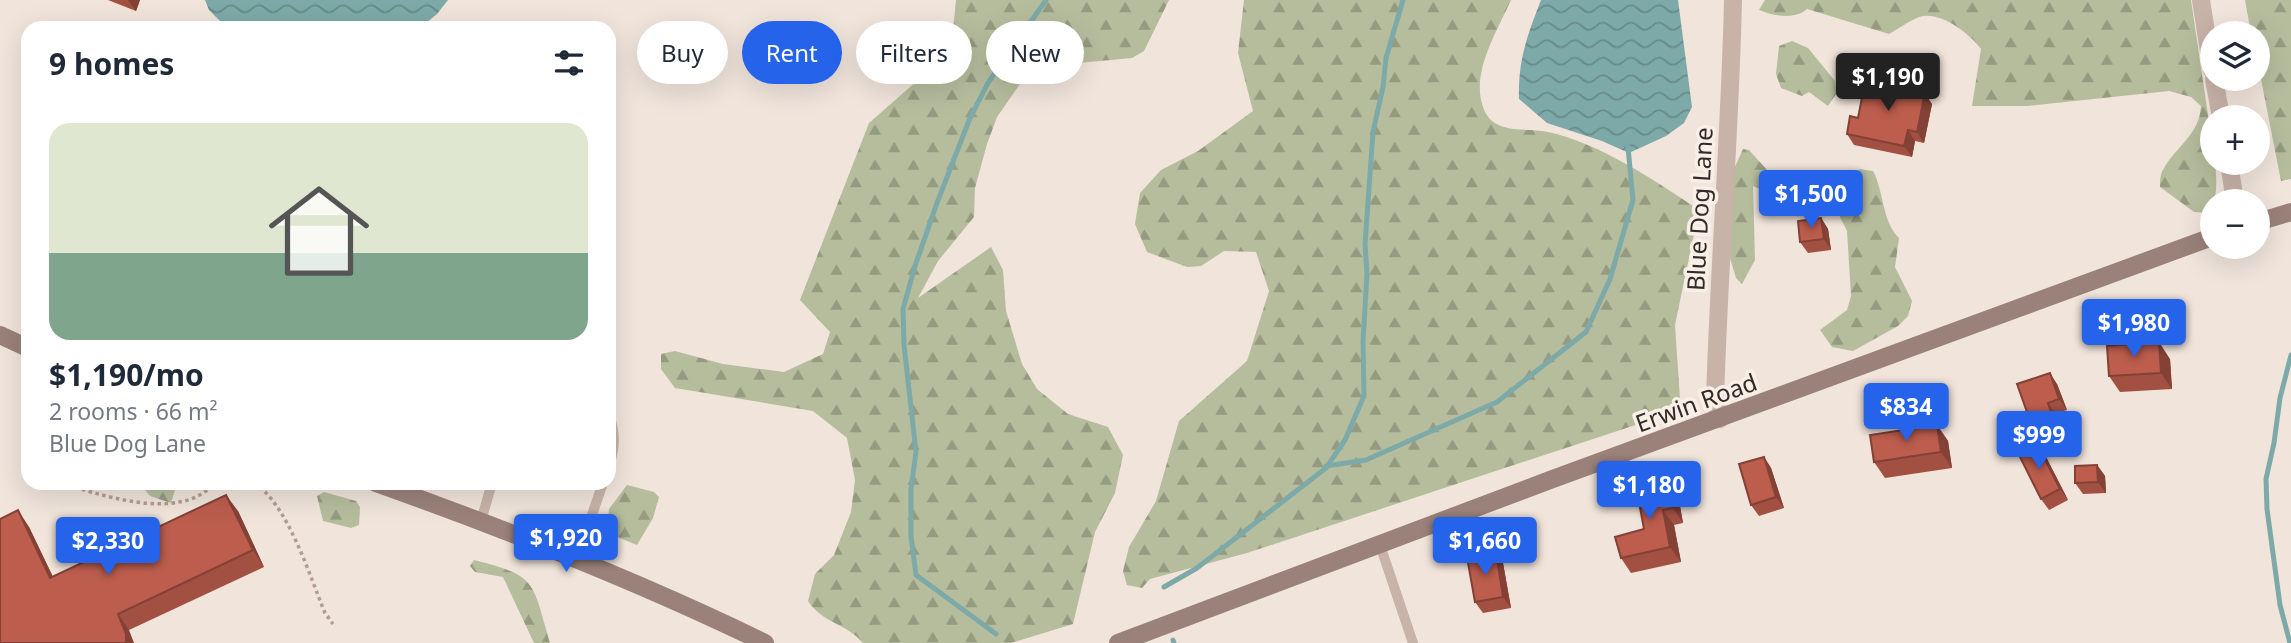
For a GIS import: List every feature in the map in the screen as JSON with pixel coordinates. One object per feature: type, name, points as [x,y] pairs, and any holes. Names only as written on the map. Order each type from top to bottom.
[{"type":"main road","points":[[2270,218],[2291,212]]},
{"type":"main road","name":"Erwin Road","points":[[1118,643],[1550,480],[2200,241]]},
{"type":"main road","points":[[0,335],[21,345]]},
{"type":"main road","points":[[395,490],[577,558],[673,598],[765,643]]},
{"type":"street","name":"Blue Dog Lane","points":[[1720,419],[1715,400],[1719,273],[1732,75],[1733,0]]},
{"type":"street","points":[[2201,0],[2204,21]]},
{"type":"lane","points":[[481,521],[490,490]]},
{"type":"lane","points":[[577,558],[601,490]]},
{"type":"lane","points":[[1380,545],[1413,643]]},
{"type":"path","points":[[88,490],[132,502],[165,503],[194,498],[207,490]]},
{"type":"path","points":[[264,490],[284,516],[326,614],[334,624]]},
{"type":"green space","points":[[956,0],[1169,0],[1144,51],[1132,58],[1084,62],[1084,21],[986,21],[986,84],[1020,84],[997,117],[987,144],[975,188],[974,217],[938,261],[918,298],[991,247],[1003,270],[1006,311],[1022,364],[1037,389],[1068,414],[1108,427],[1123,455],[1115,493],[1095,532],[1073,624],[1011,643],[863,643],[849,631],[820,614],[808,601],[815,574],[834,555],[851,512],[855,480],[847,438],[813,411],[675,388],[661,369],[661,354],[675,351],[723,364],[784,372],[823,354],[830,332],[800,300],[869,123],[913,84],[972,84],[972,21],[954,21]]},
{"type":"green space","points":[[1244,0],[1511,0],[1486,54],[1482,69],[1481,98],[1490,119],[1504,127],[1548,132],[1587,145],[1646,175],[1699,210],[1675,325],[1680,399],[1663,416],[1247,553],[1150,579],[1142,588],[1127,585],[1123,571],[1129,547],[1156,501],[1179,421],[1247,361],[1269,291],[1256,252],[1224,251],[1201,266],[1187,267],[1147,252],[1135,224],[1140,193],[1161,170],[1198,151],[1253,111],[1238,53]]},
{"type":"green space","points":[[1765,0],[2191,0],[2200,61],[2200,91],[2204,91],[2207,105],[2200,105],[2191,97],[2169,91],[2027,106],[1972,106],[1981,49],[1962,30],[1945,20],[1919,17],[1889,34],[1807,9],[1790,16],[1759,10]]},
{"type":"green space","points":[[2245,0],[2291,0],[2291,179],[2281,181],[2270,125],[2270,105],[2266,105],[2263,91],[2270,91],[2270,21],[2249,21]]},
{"type":"green space","points":[[1792,41],[1808,48],[1835,81],[1836,94],[1828,106],[1809,92],[1802,96],[1781,88],[1776,74],[1779,46]]},
{"type":"green space","points":[[2200,111],[2200,175],[2216,175],[2216,189],[2200,189],[2200,212],[2194,212],[2160,187],[2160,178],[2167,162],[2191,133]]},
{"type":"green space","points":[[1743,149],[1749,150],[1768,171],[1793,186],[1794,193],[1788,197],[1779,197],[1753,186],[1755,260],[1742,284],[1736,278],[1727,248],[1734,169]]},
{"type":"green space","points":[[1859,169],[1873,171],[1877,179],[1889,224],[1899,238],[1895,267],[1912,301],[1908,316],[1898,326],[1853,351],[1832,347],[1820,330],[1847,310],[1851,296],[1847,231],[1840,217],[1847,187]]},
{"type":"green space","points":[[627,485],[654,492],[659,497],[653,518],[637,545],[607,533],[609,509]]},
{"type":"green space","points":[[145,490],[175,490],[171,503],[150,496]]},
{"type":"green space","points":[[324,492],[356,501],[360,507],[359,525],[351,528],[323,521],[317,496]]},
{"type":"green space","points":[[474,560],[511,571],[530,585],[540,607],[550,643],[534,643],[503,577],[475,572],[470,566]]},
{"type":"water","points":[[205,0],[448,0],[428,21],[220,21],[209,10]]},
{"type":"water","points":[[1541,0],[1678,0],[1692,107],[1684,123],[1666,136],[1629,153],[1547,123],[1519,99],[1524,48]]},
{"type":"building","points":[[1891,77],[1908,81],[1906,89],[1925,93],[1917,132],[1908,130],[1904,146],[1847,134],[1850,116],[1858,118],[1865,82],[1889,87]]},
{"type":"building","points":[[1821,218],[1824,239],[1800,242],[1798,221]]},
{"type":"building","points":[[2159,342],[2161,373],[2109,376],[2107,346]]},
{"type":"building","points":[[2050,373],[2059,399],[2048,403],[2054,421],[2033,429],[2017,384]]},
{"type":"building","points":[[1937,425],[1941,452],[1874,462],[1870,435]]},
{"type":"building","points":[[2037,444],[2060,489],[2041,499],[2018,453]]},
{"type":"building","points":[[1764,457],[1776,497],[1751,505],[1739,464]]},
{"type":"building","points":[[2097,465],[2098,482],[2075,483],[2075,466]]},
{"type":"building","points":[[1668,480],[1673,508],[1663,510],[1670,547],[1621,558],[1615,537],[1644,529],[1636,486]]},
{"type":"building","points":[[226,495],[253,550],[118,614],[126,634],[126,643],[0,643],[0,519],[18,510],[50,578]]},
{"type":"building","points":[[1496,552],[1503,597],[1475,602],[1467,557]]},
{"type":"waterway","points":[[996,634],[916,575],[911,536],[911,489],[916,452],[904,345],[903,309],[937,203],[970,118],[988,83],[1046,0]]},
{"type":"waterway","points":[[1164,587],[1197,568],[1326,468],[1345,440],[1364,396],[1363,341],[1367,274],[1365,244],[1373,132],[1386,58],[1403,0]]},
{"type":"waterway","points":[[1326,466],[1366,460],[1497,402],[1586,332],[1610,279],[1633,200],[1628,147]]},
{"type":"waterway","points":[[2290,643],[2280,605],[2267,509],[2266,479],[2280,398],[2291,355]]}]
